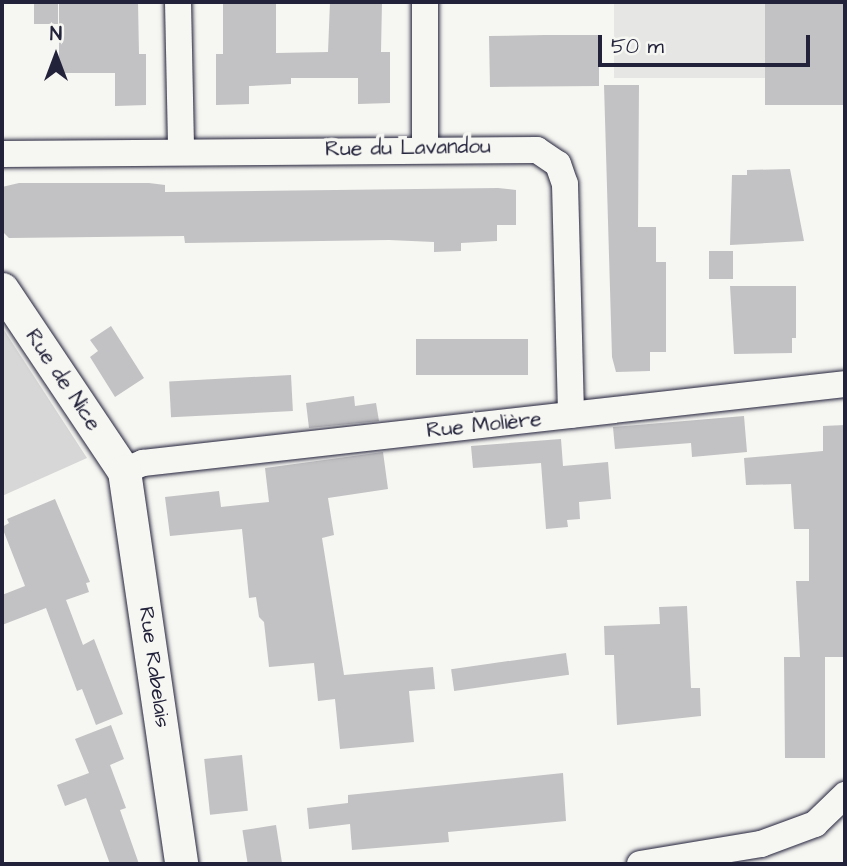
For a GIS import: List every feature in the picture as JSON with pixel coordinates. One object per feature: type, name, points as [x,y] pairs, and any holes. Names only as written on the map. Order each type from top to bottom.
[{"type":"street","points":[[178,2],[181,151]]},
{"type":"street","points":[[425,2],[425,148]]},
{"type":"street","name":"Rue du Lavandou","points":[[2,154],[515,147],[537,150],[558,164],[565,184],[571,415]]},
{"type":"street","name":"Rue de Nice","points":[[2,289],[124,471]]},
{"type":"street","name":"Rue Molière","points":[[124,471],[143,463],[845,384]]},
{"type":"street","name":"Rue Rabelais","points":[[124,471],[181,864]]},
{"type":"street","points":[[640,864],[761,844],[815,824],[845,796]]},
{"type":"shaded area","points":[[614,2],[765,2],[765,78],[614,78]]},
{"type":"shaded area","points":[[2,327],[87,458],[2,496]]},
{"type":"building","points":[[34,2],[58,2],[58,24],[34,24]]},
{"type":"building","points":[[138,2],[139,54],[146,54],[146,105],[115,106],[115,73],[59,73],[59,4]]},
{"type":"building","points":[[223,2],[276,2],[276,53],[328,52],[330,2],[382,2],[381,52],[390,52],[390,103],[358,104],[358,78],[291,78],[291,84],[249,86],[249,104],[216,105],[216,54],[223,54]]},
{"type":"building","points":[[765,2],[845,2],[845,105],[765,105]]},
{"type":"building","points":[[599,35],[599,86],[490,87],[489,36]]},
{"type":"building","points":[[604,85],[639,85],[638,227],[656,227],[656,262],[666,262],[666,352],[650,352],[650,371],[616,372],[612,357]]},
{"type":"building","points":[[790,169],[804,241],[730,245],[732,175],[747,175],[747,170]]},
{"type":"building","points":[[19,183],[149,183],[165,185],[165,192],[498,188],[516,190],[516,225],[497,225],[497,241],[461,243],[461,251],[434,252],[434,242],[389,240],[185,243],[184,236],[9,238],[3,232],[2,187]]},
{"type":"building","points":[[709,251],[733,251],[733,279],[709,279]]},
{"type":"building","points":[[730,286],[796,286],[796,338],[792,338],[792,353],[734,354]]},
{"type":"building","points":[[111,326],[144,378],[115,397],[90,357],[98,351],[90,340]]},
{"type":"building","points":[[416,339],[528,339],[528,375],[416,375]]},
{"type":"building","points":[[291,375],[293,411],[171,417],[169,381]]},
{"type":"building","points":[[354,396],[355,406],[376,403],[379,421],[309,428],[306,403]]},
{"type":"building","points":[[744,416],[747,452],[692,457],[691,443],[615,449],[613,427]]},
{"type":"building","points":[[845,425],[845,657],[825,657],[825,758],[785,758],[784,657],[800,657],[796,581],[809,581],[809,529],[794,529],[791,484],[746,485],[744,458],[823,451],[823,426]]},
{"type":"building","points":[[561,439],[563,466],[608,462],[611,499],[579,502],[580,519],[567,520],[568,527],[546,529],[541,463],[473,468],[471,446]]},
{"type":"building","points":[[383,452],[388,489],[328,498],[334,535],[322,538],[344,675],[433,667],[435,689],[409,691],[414,742],[340,749],[335,699],[318,701],[314,663],[269,667],[264,622],[259,617],[256,597],[249,598],[242,529],[170,536],[165,497],[219,491],[221,507],[269,502],[265,468]]},
{"type":"building","points":[[55,499],[90,582],[86,583],[89,592],[66,600],[83,645],[94,639],[123,714],[96,725],[82,689],[77,691],[46,608],[2,625],[2,595],[25,586],[2,527],[9,523],[7,519]]},
{"type":"building","points":[[687,606],[691,688],[700,688],[701,716],[617,725],[614,655],[605,655],[604,626],[660,624],[659,607]]},
{"type":"building","points":[[566,653],[569,675],[454,691],[451,669]]},
{"type":"building","points":[[111,725],[124,759],[110,765],[126,808],[120,810],[139,864],[110,864],[86,798],[65,806],[57,785],[89,773],[75,739]]},
{"type":"building","points":[[242,755],[248,811],[210,815],[204,759]]},
{"type":"building","points":[[563,773],[566,821],[448,832],[449,842],[352,850],[350,824],[309,829],[307,808],[348,803],[348,795]]},
{"type":"building","points":[[276,825],[282,864],[248,864],[242,830]]}]
